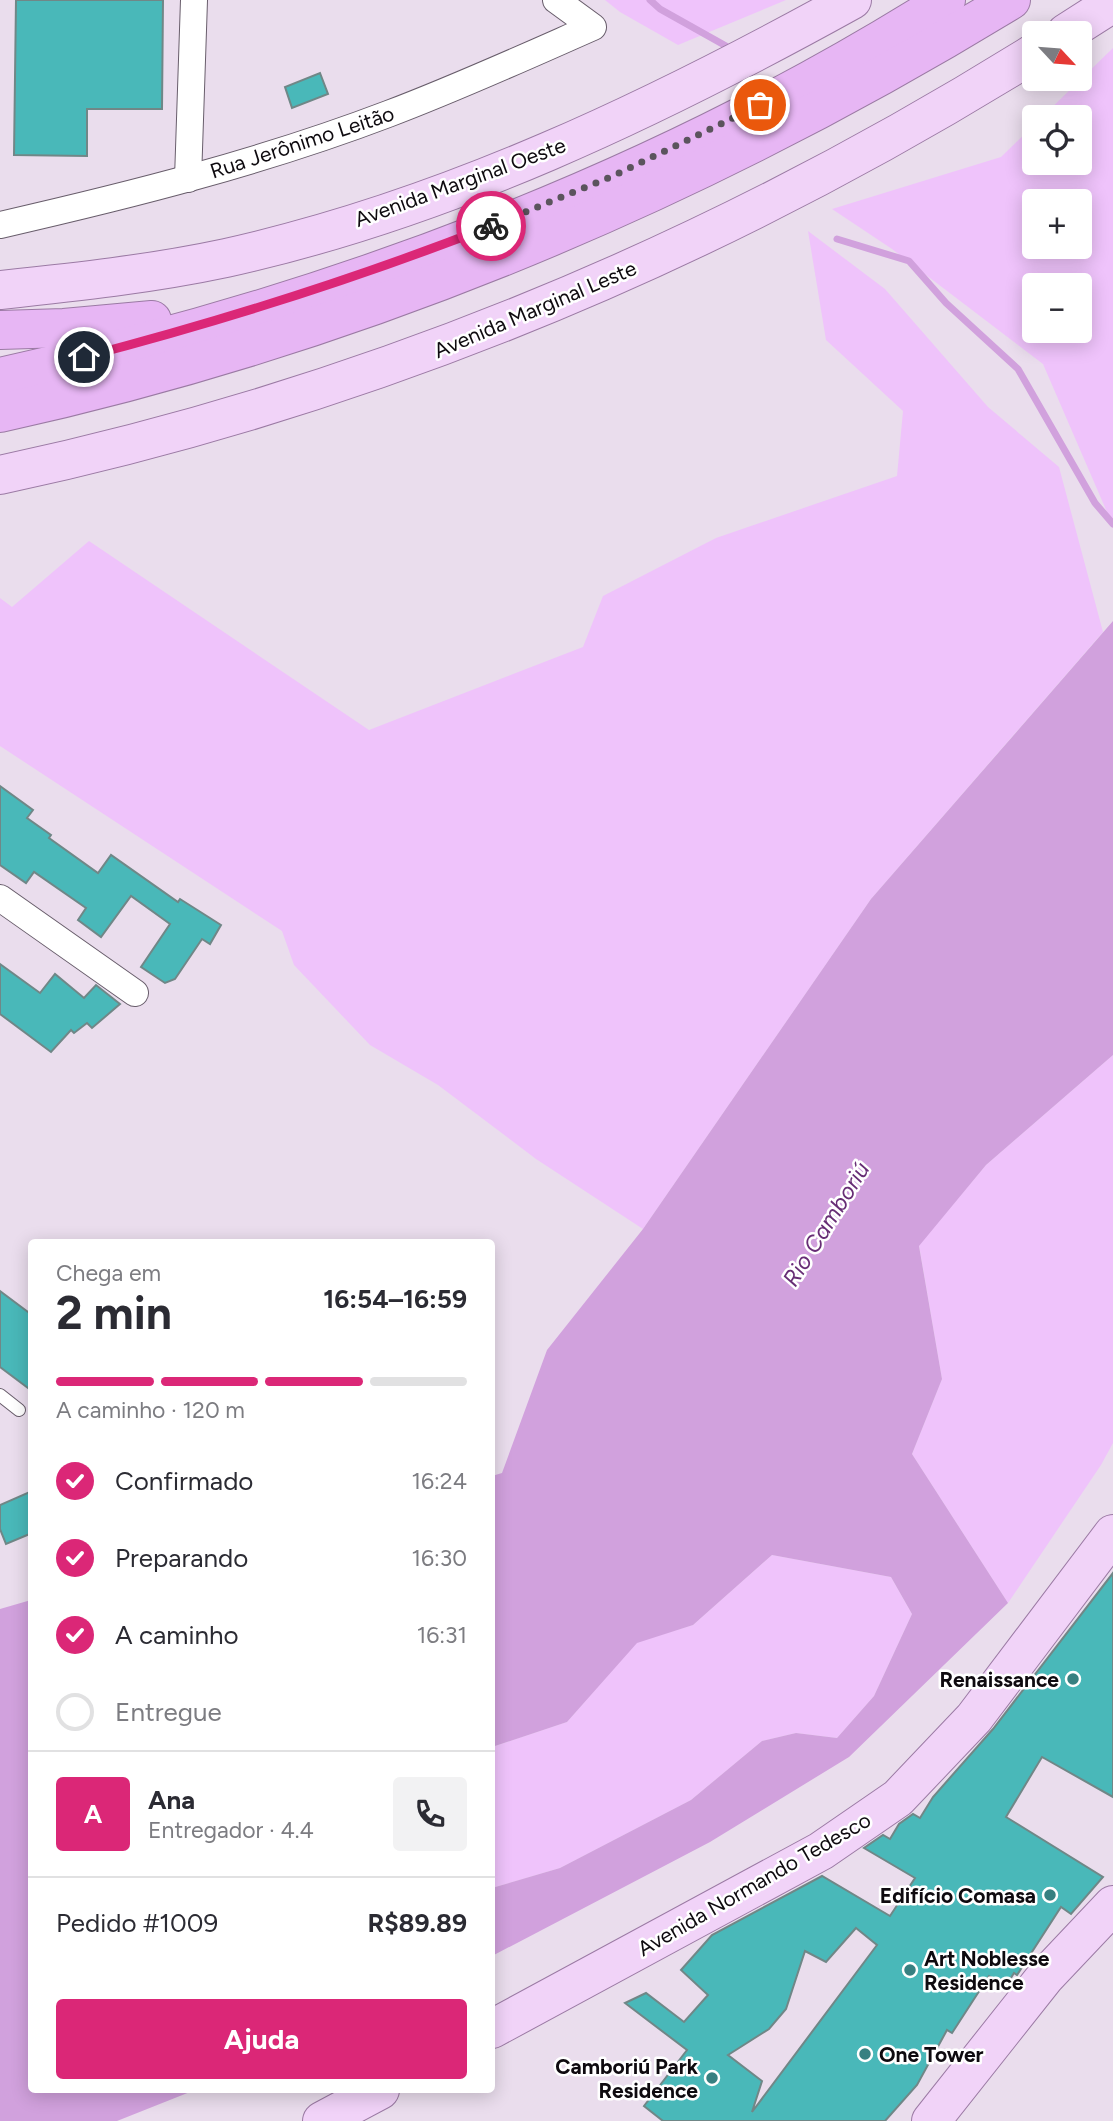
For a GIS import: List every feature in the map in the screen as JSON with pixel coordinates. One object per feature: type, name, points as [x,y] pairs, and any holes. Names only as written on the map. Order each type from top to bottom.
[{"type":"highway","points":[[0,377],[252,311],[430,250],[613,176],[809,79],[946,0]]},
{"type":"highway","points":[[0,414],[202,363],[295,335],[484,266],[620,209],[760,142],[845,98],[1011,0]]},
{"type":"highway","points":[[0,330],[64,328],[252,311]]},
{"type":"main road","name":"Avenida Marginal Oeste","points":[[0,290],[142,275],[227,258],[311,236],[426,198],[535,158],[672,94],[852,0]]},
{"type":"main road","points":[[1085,21],[1113,3]]},
{"type":"main road","name":"Avenida Marginal Leste","points":[[0,475],[105,453],[257,411],[415,358],[584,291],[718,230],[854,161],[1022,60]]},
{"type":"main road","name":"Avenida Normando Tedesco","points":[[495,2027],[837,1842],[898,1798],[974,1718],[1113,1534]]},
{"type":"main road","points":[[931,2121],[1045,1977],[1113,1905]]},
{"type":"main road","points":[[321,2121],[374,2093]]},
{"type":"street","points":[[188,179],[194,0]]},
{"type":"street","name":"Rua Jerônimo Leitão","points":[[0,225],[188,179],[386,115],[593,27],[556,0]]},
{"type":"street","points":[[0,898],[135,993]]},
{"type":"lane","points":[[0,1395],[19,1410]]},
{"type":"shaded area","points":[[605,0],[786,0],[678,45],[620,12]]},
{"type":"shaded area","points":[[1113,48],[1113,520],[1110,519],[1043,364],[892,249],[832,209],[1001,157],[1022,137],[1022,175],[1092,175],[1092,105],[1054,105],[1069,91],[1092,91],[1092,68]]},
{"type":"shaded area","points":[[808,231],[885,289],[988,407],[1059,467],[1103,632],[871,899],[643,1229],[536,1159],[438,1085],[370,1045],[294,965],[282,931],[0,746],[0,598],[12,607],[89,541],[369,730],[583,647],[603,596],[716,538],[897,476],[903,411],[826,340]]},
{"type":"shaded area","points":[[1113,1055],[1113,1443],[1008,1603],[912,1454],[942,1379],[919,1245],[986,1165]]},
{"type":"shaded area","points":[[772,1555],[891,1577],[912,1614],[874,1696],[837,1738],[796,1733],[762,1741],[691,1800],[560,1868],[495,1887],[495,1746],[567,1722],[637,1642],[693,1625]]},
{"type":"water","name":"Rio Camboriú","points":[[1113,621],[1113,1055],[986,1165],[919,1246],[942,1379],[912,1454],[1008,1603],[849,1757],[710,1842],[495,1954],[495,1887],[560,1868],[691,1800],[762,1741],[796,1733],[837,1738],[874,1696],[912,1614],[891,1577],[772,1555],[693,1625],[637,1643],[567,1722],[495,1746],[495,1475],[502,1473],[547,1350],[643,1229],[871,899]]},
{"type":"water","points":[[28,1601],[28,2093],[187,2093],[117,2121],[0,2121],[0,1609]]},
{"type":"building","points":[[16,0],[163,0],[162,109],[87,109],[87,156],[14,155]]},
{"type":"building","points":[[320,73],[328,94],[292,108],[285,87]]},
{"type":"building","points":[[0,786],[33,810],[27,818],[51,835],[49,838],[98,873],[111,855],[178,902],[180,899],[221,925],[210,944],[202,939],[175,979],[165,983],[141,967],[170,924],[131,896],[101,937],[78,920],[86,908],[34,872],[26,883],[0,865]]},
{"type":"building","points":[[0,964],[40,993],[55,974],[84,998],[96,985],[120,1004],[92,1028],[87,1023],[74,1033],[71,1030],[51,1052],[0,1014]]},
{"type":"building","points":[[0,1291],[28,1312],[28,1388],[0,1367]]},
{"type":"building","points":[[28,1493],[28,1535],[6,1544],[0,1529],[0,1505]]},
{"type":"building","points":[[1113,1573],[1113,1797],[1042,1757],[1006,1817],[1103,1877],[1071,1914],[1061,1907],[1017,1975],[1014,1973],[1006,1986],[989,1976],[952,2033],[947,2030],[917,2085],[885,2121],[663,2121],[644,2106],[687,2050],[625,2003],[646,1993],[684,2022],[708,1995],[681,1970],[712,1935],[822,1876],[890,1916],[915,1878],[864,1848],[883,1835],[890,1839],[899,1824],[913,1814],[920,1818],[933,1797],[993,1729]],"holes":[[[856,1928],[877,1945],[752,2112],[762,2081],[728,2055],[769,2029],[786,2009],[805,1951],[826,1962]]]},
{"type":"waterway","points":[[650,0],[660,9],[726,46]]},
{"type":"waterway","points":[[837,239],[909,261],[946,303],[1018,369],[1095,503],[1113,524]]},
{"type":"way so far","points":[[491,226],[613,176],[760,105]]},
{"type":"place","name":"Renaissance","points":[[1073,1679]]},
{"type":"place","name":"Edifício Comasa","points":[[1050,1895]]},
{"type":"place","name":"Art Noblesse Residence","points":[[910,1970]]},
{"type":"place","name":"One Tower","points":[[865,2054]]},
{"type":"place","name":"Camboriú Park Residence","points":[[712,2078]]},
{"type":"route","points":[[84,357],[252,311],[430,250],[491,226]]}]
